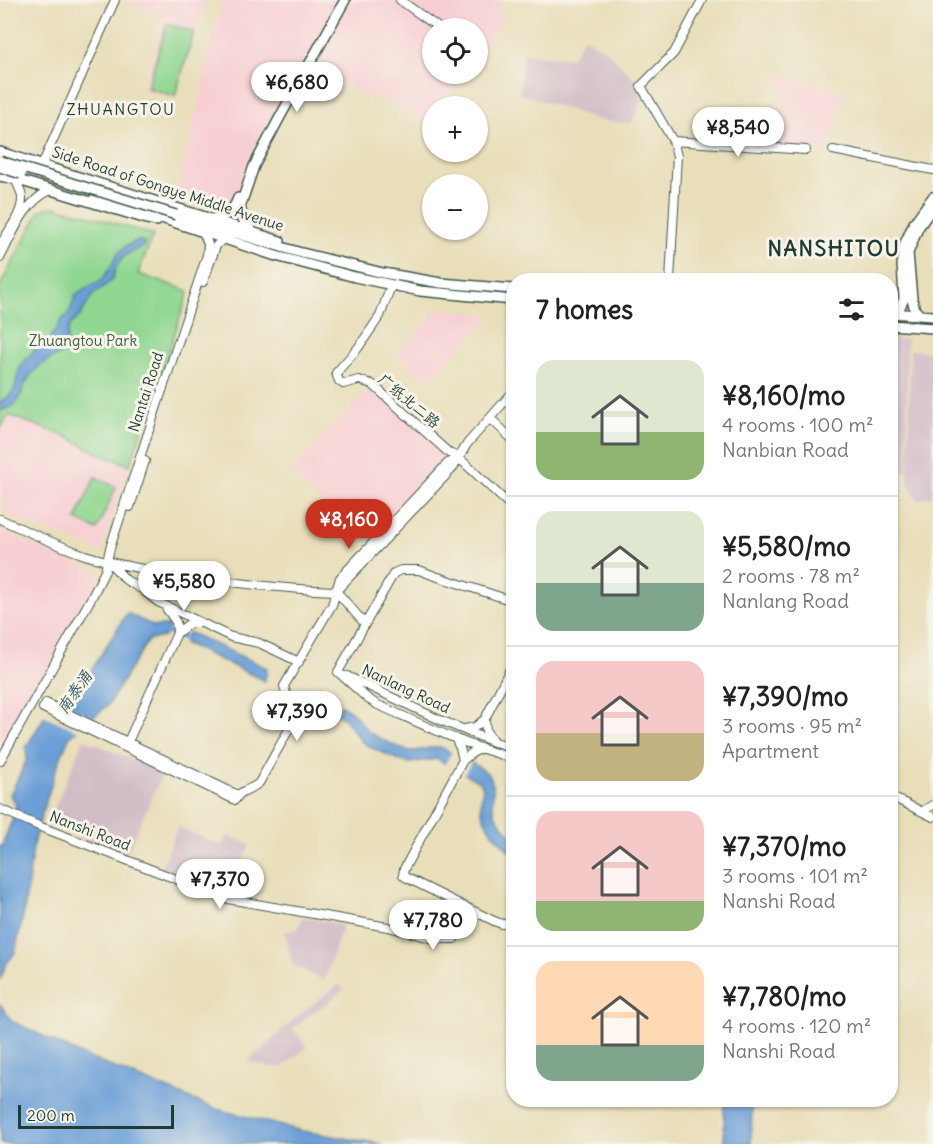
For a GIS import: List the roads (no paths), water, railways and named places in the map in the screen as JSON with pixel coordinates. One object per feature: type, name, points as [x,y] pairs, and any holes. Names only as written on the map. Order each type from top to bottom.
[{"type":"main road","points":[[212,219],[223,216],[234,208],[257,151],[340,0]]},
{"type":"main road","points":[[252,231],[244,221],[240,207],[254,166],[345,0]]},
{"type":"main road","name":"Side Road of Gongye Middle Avenue","points":[[1,155],[42,165],[252,231],[326,259]]},
{"type":"main road","points":[[1,155],[177,219],[222,239],[276,256],[391,286],[506,299]]},
{"type":"main road","points":[[0,167],[95,196],[326,259],[398,276],[506,288]]},
{"type":"main road","name":"Side Road of Gongye Middle Avenue","points":[[0,174],[147,219],[177,219]]},
{"type":"main road","points":[[898,308],[904,299],[902,262],[905,243],[914,223],[933,197]]},
{"type":"main road","points":[[920,315],[915,310],[912,299],[908,253],[918,228],[933,207]]},
{"type":"main road","points":[[898,313],[933,316]]},
{"type":"main road","points":[[898,326],[933,328]]},
{"type":"street","points":[[42,165],[115,0]]},
{"type":"street","points":[[400,0],[425,18]]},
{"type":"street","points":[[670,273],[677,156],[673,141],[641,86],[674,53],[702,0]]},
{"type":"street","points":[[673,141],[806,150]]},
{"type":"street","points":[[833,150],[933,170]]},
{"type":"street","points":[[0,174],[10,172],[12,169],[11,162],[1,155]]},
{"type":"street","points":[[0,246],[21,203],[21,193],[15,179]]},
{"type":"street","points":[[0,258],[28,208],[38,197],[51,190]]},
{"type":"street","name":"Nantai Road","points":[[0,761],[100,583],[205,260],[208,246],[203,232]]},
{"type":"street","name":"Nantai Road","points":[[108,561],[115,550],[209,264],[216,246],[222,239]]},
{"type":"street","name":"广纸北二路","points":[[391,286],[381,316],[336,373],[339,381],[343,384],[359,380],[372,384],[449,453],[458,457],[506,502]]},
{"type":"street","points":[[45,705],[236,798],[244,790],[253,788],[259,783],[298,713],[298,708],[284,688],[332,605],[340,578],[447,463],[458,457],[506,400]]},
{"type":"street","points":[[490,418],[506,433]]},
{"type":"street","points":[[0,519],[62,546],[108,561],[236,583],[336,591],[365,624]]},
{"type":"street","points":[[108,561],[126,580],[143,590],[158,603],[231,637],[259,643],[298,662]]},
{"type":"street","points":[[338,672],[394,573],[401,570],[419,570],[506,599]]},
{"type":"street","points":[[126,744],[177,633],[174,617],[165,606]]},
{"type":"street","points":[[177,633],[190,623],[201,623]]},
{"type":"street","name":"Nanlang Road","points":[[338,672],[421,712],[506,745]]},
{"type":"street","name":"Nanlang Road","points":[[338,672],[373,702],[455,738],[506,756]]},
{"type":"street","points":[[462,729],[475,727],[484,719],[506,677]]},
{"type":"street","points":[[484,719],[486,731],[495,742]]},
{"type":"street","points":[[455,738],[464,758]]},
{"type":"street","points":[[482,748],[464,758],[404,869],[403,875],[498,923],[506,924]]},
{"type":"street","points":[[898,800],[933,817]]},
{"type":"street","points":[[923,811],[933,805]]},
{"type":"street","name":"Nanshi Road","points":[[0,809],[228,899],[388,927],[434,939],[454,939]]},
{"type":"water","points":[[139,240],[145,243],[143,246],[124,256],[116,267],[112,280],[92,296],[80,316],[71,324],[62,354],[36,369],[28,378],[17,402],[0,411],[0,402],[13,391],[21,365],[36,348],[40,347],[41,342],[50,341],[60,322],[69,313],[76,295],[103,279],[117,254],[126,246]]},
{"type":"water","points":[[127,613],[153,626],[169,626],[164,637],[148,640],[108,705],[69,737],[55,772],[34,840],[24,911],[15,953],[7,963],[0,980],[0,846],[2,846],[12,820],[16,804],[10,795],[27,759],[26,748],[46,714],[73,700]]},
{"type":"water","points":[[188,632],[267,668],[265,681],[184,643]]},
{"type":"water","points":[[341,705],[354,714],[368,731],[402,749],[418,751],[440,747],[485,771],[493,784],[495,815],[506,829],[506,847],[493,833],[482,814],[483,787],[480,782],[437,759],[409,763],[370,747],[362,742],[345,720],[337,714]]},
{"type":"water","points":[[0,1004],[12,1021],[79,1054],[216,1109],[302,1131],[381,1144],[0,1144]]},
{"type":"water","points":[[724,1107],[752,1107],[751,1144],[722,1144],[724,1142]]},
{"type":"waterway","name":"南泰涌","points":[[160,630],[191,640]]},
{"type":"district","name":"ZHUANGTOU","points":[[121,109]]},
{"type":"district","name":"NANSHITOU","points":[[834,249]]},
{"type":"park label","name":"Zhuangtou Park","points":[[83,341]]}]
